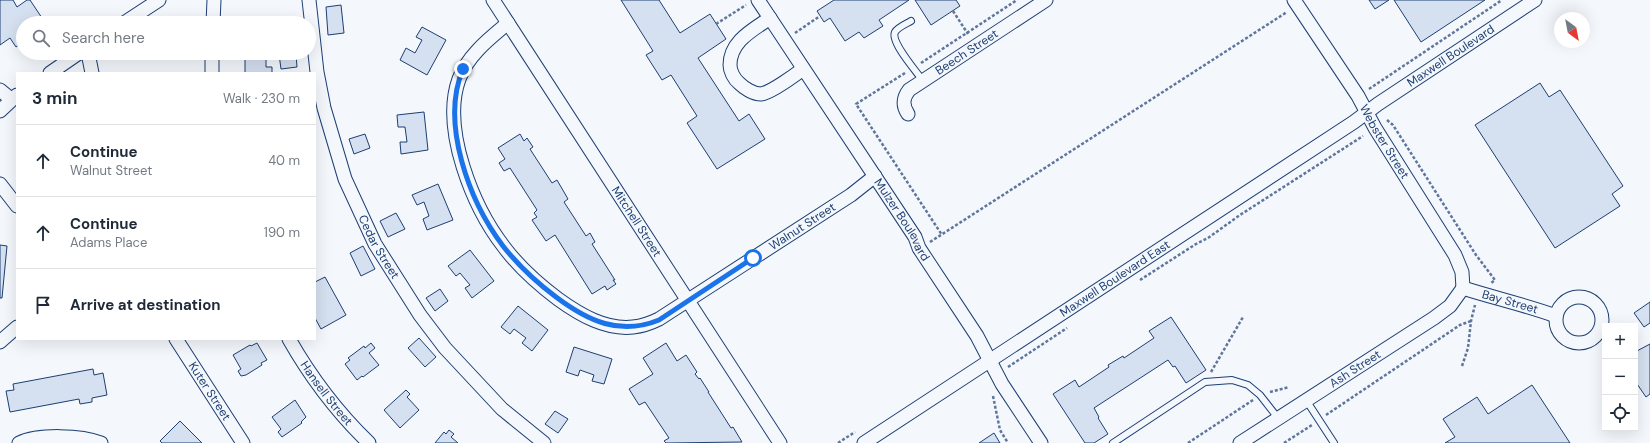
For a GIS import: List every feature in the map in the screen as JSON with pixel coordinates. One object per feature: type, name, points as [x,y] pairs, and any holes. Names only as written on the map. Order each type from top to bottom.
[{"type":"street","points":[[213,16],[214,0]]},
{"type":"street","name":"Cedar Street","points":[[309,0],[311,16]]},
{"type":"street","name":"Mitchell Street","points":[[493,0],[780,443]]},
{"type":"street","name":"Beech Street","points":[[908,114],[904,104],[905,96],[909,90],[1046,0]]},
{"type":"street","points":[[134,16],[155,1]]},
{"type":"street","name":"Maxwell Boulevard","points":[[1366,113],[1532,1]]},
{"type":"street","name":"Mulzer Boulevard","points":[[753,2],[770,18],[861,154],[915,237],[919,248],[977,336],[1002,384],[1041,443]]},
{"type":"street","name":"Webster Street","points":[[1296,3],[1358,96],[1366,113],[1455,255],[1462,272],[1463,288]]},
{"type":"street","points":[[770,18],[743,37],[734,47],[730,57],[730,69],[737,82],[746,90],[761,94],[803,69]]},
{"type":"street","name":"Walnut Street","points":[[508,23],[479,48],[468,60],[459,79],[454,101],[456,133],[462,162],[477,201],[493,232],[514,260],[540,285],[570,308],[597,321],[618,326],[633,327],[647,325],[659,320],[850,195],[875,176]]},
{"type":"street","points":[[51,72],[69,60]]},
{"type":"street","points":[[89,60],[92,72]]},
{"type":"street","points":[[212,60],[212,72]]},
{"type":"street","name":"Cedar Street","points":[[316,60],[324,108],[345,179],[375,244],[420,315],[445,348],[502,409],[544,443]]},
{"type":"street","points":[[0,90],[14,97],[0,111]]},
{"type":"street","name":"Maxwell Boulevard East","points":[[864,443],[1366,113]]},
{"type":"street","points":[[0,184],[16,205]]},
{"type":"street","name":"Bay Street","points":[[1463,288],[1530,306],[1556,316]]},
{"type":"street","name":"Ash Street","points":[[1240,443],[1434,318],[1450,306],[1463,288]]},
{"type":"street","points":[[0,342],[16,328]]},
{"type":"street","name":"Kuter Street","points":[[177,340],[243,443]]},
{"type":"street","name":"Hansell Street","points":[[290,340],[338,409],[369,443]]},
{"type":"street","points":[[19,443],[52,437],[77,438],[101,443]]},
{"type":"lane","points":[[911,21],[895,33],[894,39],[908,62],[923,81]]},
{"type":"lane","points":[[1113,443],[1205,382],[1232,380],[1248,385],[1260,395],[1278,418]]},
{"type":"lane","points":[[1306,400],[1334,443]]},
{"type":"path","points":[[1369,89],[1502,0]]},
{"type":"path","points":[[716,24],[753,2]]},
{"type":"path","points":[[919,248],[942,236],[1040,170],[1296,3]]},
{"type":"path","points":[[953,11],[976,46]]},
{"type":"path","points":[[784,40],[820,16]]},
{"type":"path","points":[[1387,120],[1393,125],[1476,255],[1494,280],[1482,294]]},
{"type":"path","points":[[1138,282],[1363,136]]},
{"type":"path","points":[[1205,382],[1243,317]]},
{"type":"path","points":[[1284,443],[1319,421],[1460,325],[1471,321],[1468,348],[1462,366]]},
{"type":"path","points":[[997,373],[1073,324]]},
{"type":"path","points":[[1188,443],[1260,395],[1289,386]]},
{"type":"path","points":[[992,393],[1000,430],[1008,443]]},
{"type":"building","points":[[0,0],[13,0],[17,7],[27,0],[30,0],[41,16],[16,16],[16,47],[10,38],[0,45]]},
{"type":"building","points":[[621,0],[659,0],[680,33],[710,14],[726,39],[698,58],[739,121],[749,114],[765,139],[717,169],[687,123],[697,116],[671,75],[662,80],[646,55],[653,51]]},
{"type":"building","points":[[834,0],[909,0],[879,20],[883,26],[864,38],[859,32],[845,41],[830,18],[824,22],[817,11]]},
{"type":"building","points":[[915,0],[956,0],[960,6],[931,25]]},
{"type":"building","points":[[1369,0],[1389,0],[1375,9]]},
{"type":"building","points":[[1394,0],[1485,0],[1421,42]]},
{"type":"building","points":[[341,5],[344,33],[328,35],[326,7]]},
{"type":"building","points":[[422,27],[446,40],[427,75],[400,60],[406,48],[415,53],[422,40],[416,37]]},
{"type":"building","points":[[245,60],[266,60],[266,67],[272,67],[272,72],[245,72]]},
{"type":"building","points":[[280,60],[296,60],[297,67],[281,69]]},
{"type":"building","points":[[1540,83],[1549,97],[1560,90],[1623,186],[1612,194],[1620,206],[1555,248],[1475,125]]},
{"type":"building","points":[[424,112],[428,150],[401,154],[400,142],[407,142],[405,127],[398,127],[397,115]]},
{"type":"building","points":[[365,134],[370,148],[354,154],[349,139]]},
{"type":"building","points":[[520,134],[524,141],[527,138],[533,147],[530,149],[552,183],[557,180],[568,199],[564,202],[586,236],[590,233],[595,242],[592,244],[615,280],[613,280],[616,284],[607,290],[605,286],[592,294],[555,235],[546,241],[532,220],[537,217],[534,213],[537,210],[510,168],[504,171],[499,163],[505,159],[498,148]]},
{"type":"building","points":[[438,184],[453,220],[427,230],[423,219],[429,216],[424,202],[417,205],[412,195]]},
{"type":"building","points":[[396,213],[405,229],[388,237],[380,221]]},
{"type":"building","points":[[0,245],[7,246],[2,298],[0,298]]},
{"type":"building","points":[[363,246],[375,269],[361,276],[350,253]]},
{"type":"building","points":[[470,250],[494,281],[472,298],[465,288],[470,285],[460,273],[456,276],[448,266]]},
{"type":"building","points":[[325,277],[346,315],[321,329],[316,320],[316,282]]},
{"type":"building","points":[[440,289],[448,301],[435,311],[426,298]]},
{"type":"building","points":[[1650,302],[1650,323],[1644,327],[1634,313]]},
{"type":"building","points":[[518,306],[548,330],[532,351],[522,343],[526,338],[514,329],[510,334],[501,327]]},
{"type":"building","points":[[1171,317],[1206,370],[1186,383],[1175,366],[1173,367],[1168,360],[1094,408],[1099,417],[1098,418],[1108,434],[1094,443],[1085,443],[1053,394],[1075,380],[1079,387],[1109,367],[1108,365],[1123,356],[1124,358],[1154,338],[1149,331]]},
{"type":"building","points":[[419,338],[436,357],[425,367],[408,348]]},
{"type":"building","points":[[257,343],[267,360],[246,375],[241,376],[238,371],[241,369],[233,355],[250,345],[251,346]]},
{"type":"building","points":[[371,343],[375,348],[369,353],[379,365],[357,380],[345,364],[350,360],[348,358],[364,346],[365,348]]},
{"type":"building","points":[[666,343],[677,361],[686,355],[697,372],[695,374],[699,379],[700,378],[731,428],[733,427],[742,442],[666,443],[664,441],[669,438],[645,402],[639,405],[629,389],[653,374],[643,358]]},
{"type":"building","points":[[1650,344],[1650,394],[1646,397],[1638,385],[1638,350]]},
{"type":"building","points":[[574,347],[612,359],[604,384],[592,381],[594,375],[580,370],[578,376],[566,372]]},
{"type":"building","points":[[93,369],[94,375],[103,373],[107,395],[92,398],[92,402],[80,404],[79,399],[10,412],[6,391],[14,390],[13,384]]},
{"type":"building","points":[[1532,385],[1570,443],[1445,443],[1455,437],[1443,419],[1477,397],[1488,414]]},
{"type":"building","points":[[406,390],[410,394],[407,397],[419,410],[400,428],[384,410]]},
{"type":"building","points":[[295,400],[306,417],[301,422],[302,423],[282,437],[278,432],[281,429],[272,417]]},
{"type":"building","points":[[555,411],[568,419],[558,433],[545,424]]},
{"type":"building","points":[[180,421],[202,443],[162,443],[160,441]]},
{"type":"building","points":[[449,430],[454,434],[451,437],[458,443],[435,443],[444,432],[446,434]]},
{"type":"building","points":[[994,433],[1000,443],[979,443]]},
{"type":"route","points":[[463,69],[456,88],[454,118],[462,162],[477,201],[493,232],[514,260],[540,285],[570,308],[586,317],[618,326],[633,327],[647,325],[659,320],[753,258]]}]
